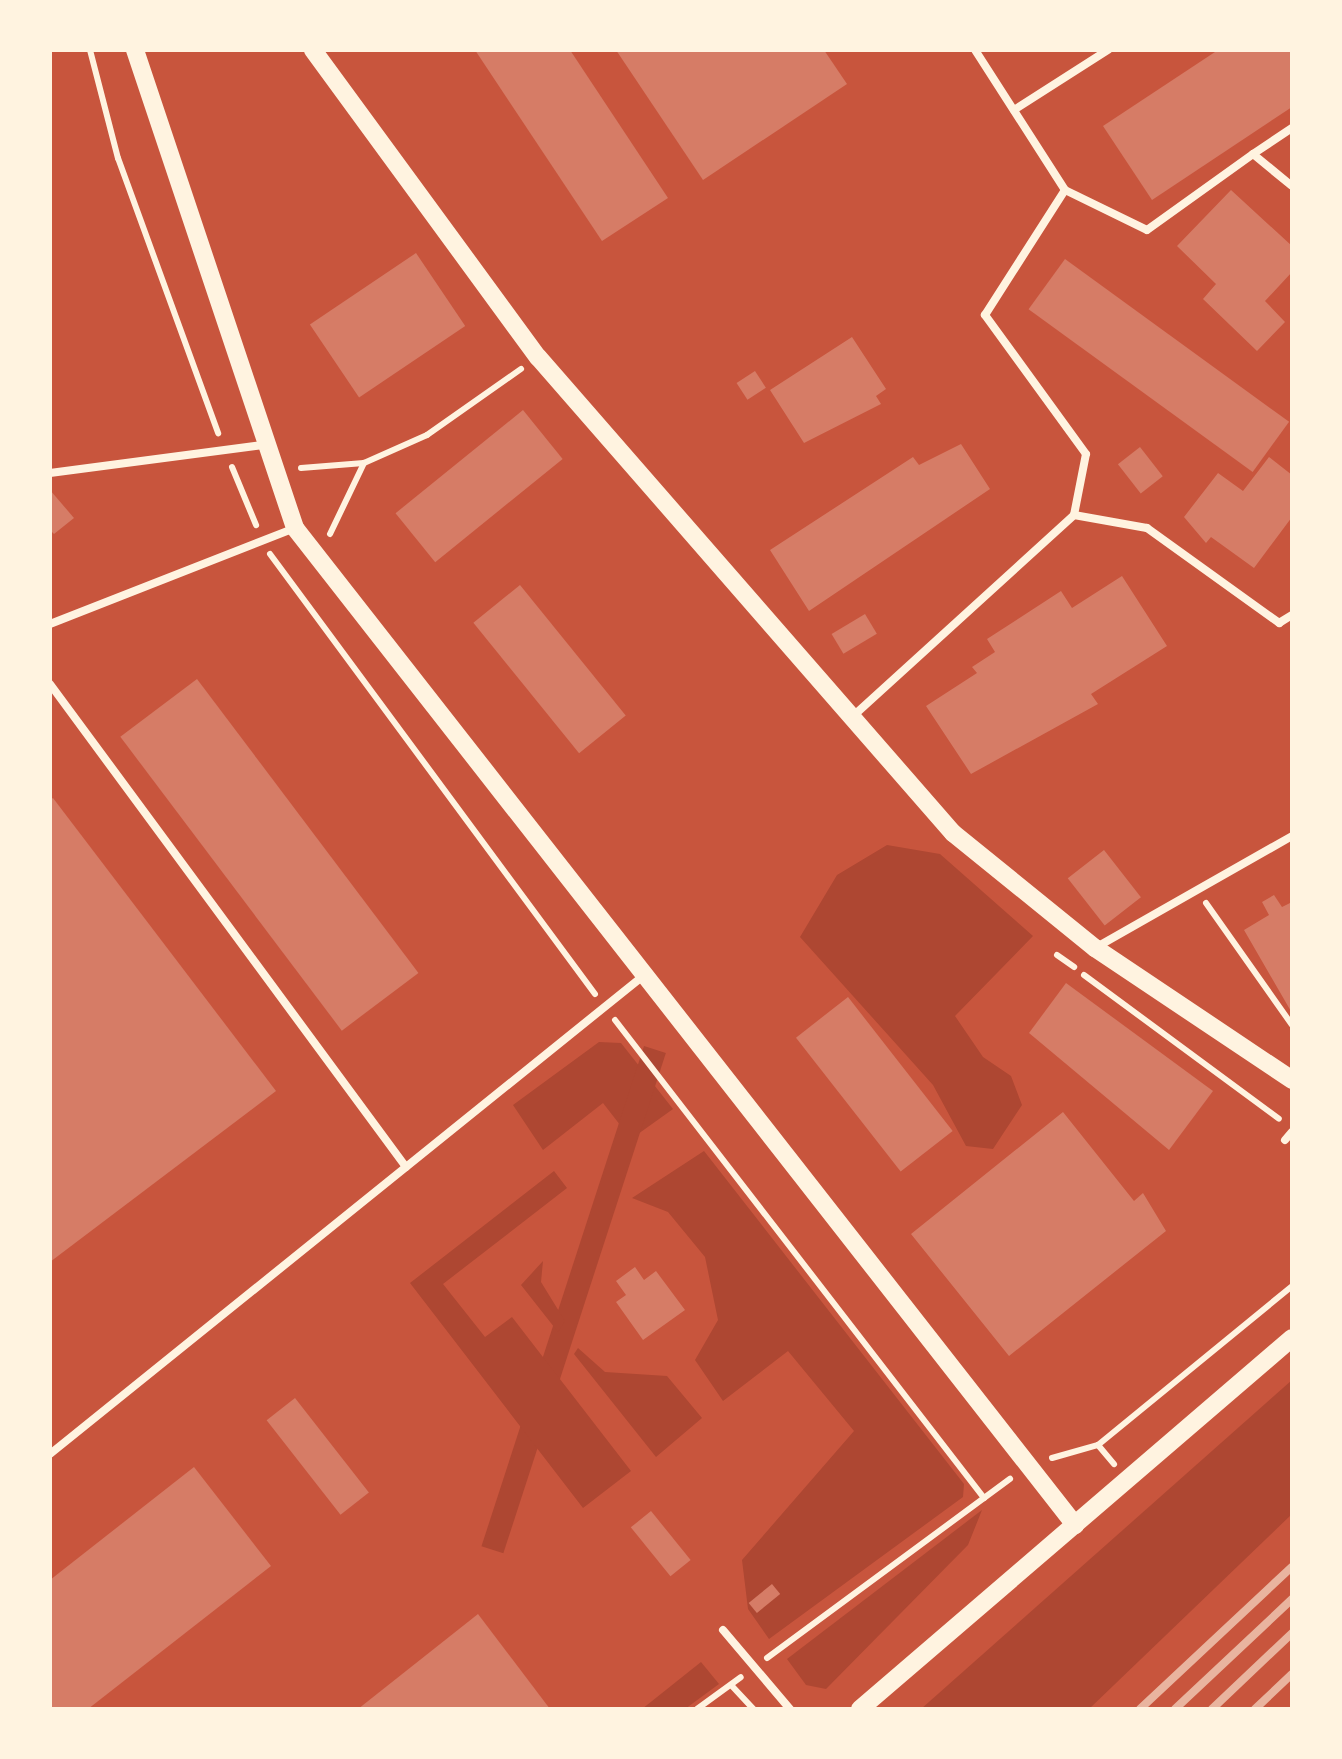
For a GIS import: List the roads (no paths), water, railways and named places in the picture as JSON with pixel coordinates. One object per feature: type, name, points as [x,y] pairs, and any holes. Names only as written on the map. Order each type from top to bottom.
[{"type":"street","points":[[135,50],[263,445],[295,528],[1075,1524]]},
{"type":"street","points":[[313,50],[538,357],[848,722],[953,833],[1095,948],[1292,1080]]},
{"type":"street","points":[[860,1709],[1292,1338]]},
{"type":"lane","points":[[975,50],[1065,190],[1147,230],[1292,128]]},
{"type":"lane","points":[[1014,110],[1108,50]]},
{"type":"lane","points":[[1254,154],[1292,186]]},
{"type":"lane","points":[[848,722],[1074,515],[1086,454],[985,315],[1065,190]]},
{"type":"lane","points":[[50,472],[263,445]]},
{"type":"lane","points":[[1074,515],[1147,528],[1279,624],[1292,614]]},
{"type":"lane","points":[[50,624],[295,528]]},
{"type":"lane","points":[[50,684],[406,1167]]},
{"type":"lane","points":[[1095,948],[1292,836]]},
{"type":"lane","points":[[50,1454],[644,976]]},
{"type":"lane","points":[[723,1630],[790,1709]]},
{"type":"railway","points":[[1140,1709],[1292,1567]]},
{"type":"railway","points":[[1175,1709],[1292,1599]]},
{"type":"railway","points":[[1212,1709],[1292,1633]]},
{"type":"railway","points":[[1255,1709],[1292,1674]]}]
